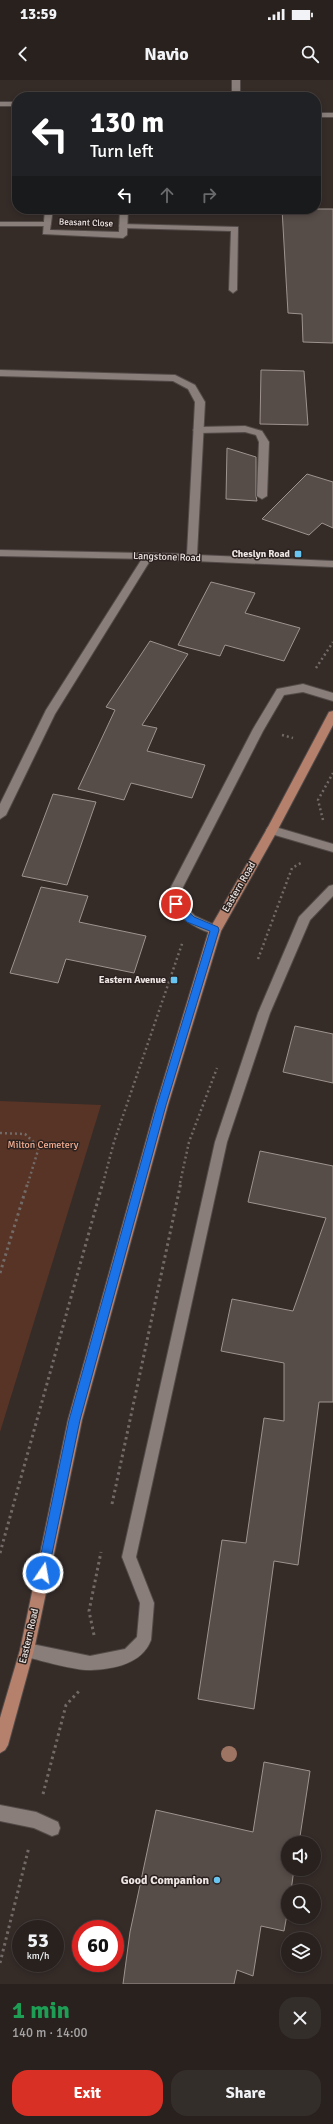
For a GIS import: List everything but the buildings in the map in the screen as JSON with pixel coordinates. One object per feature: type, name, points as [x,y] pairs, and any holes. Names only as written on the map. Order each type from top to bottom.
[{"type":"main road","name":"Eastern Road","points":[[0,1745],[27,1650],[74,1420],[162,1105],[215,930],[272,830],[333,715]]},
{"type":"street","points":[[236,80],[236,92]]},
{"type":"street","points":[[0,104],[12,104]]},
{"type":"street","points":[[321,115],[333,115]]},
{"type":"street","name":"Beasant Close","points":[[49,214],[46,232],[122,235],[124,214]]},
{"type":"street","points":[[0,224],[48,224]]},
{"type":"street","points":[[123,226],[234,229],[233,290]]},
{"type":"street","points":[[0,373],[174,378],[192,387],[200,402],[192,557]]},
{"type":"street","points":[[198,430],[245,429],[259,433],[264,442],[262,496]]},
{"type":"street","name":"Langstone Road","points":[[0,553],[192,557],[333,564]]},
{"type":"street","points":[[0,815],[50,713],[148,556]]},
{"type":"street","points":[[215,930],[190,919],[176,904],[176,890],[258,729],[281,692],[304,688],[333,698]]},
{"type":"street","points":[[272,830],[333,848]]},
{"type":"street","points":[[27,1650],[90,1663],[129,1656],[144,1640],[147,1603],[129,1557],[221,1142],[264,1014],[305,917],[333,889]]},
{"type":"street","points":[[0,1813],[36,1820],[52,1828]]},
{"type":"path","points":[[304,688],[333,642]]},
{"type":"path","points":[[323,821],[318,800],[333,773]]},
{"type":"path","points":[[0,1553],[114,1142],[190,919]]},
{"type":"path","points":[[0,1133],[25,1134],[38,1147],[0,1273]]},
{"type":"green space","name":"Milton Cemetery","points":[[0,1101],[101,1105],[0,1432]]},
{"type":"place","name":"Cheslyn Road","points":[[298,554]]},
{"type":"place","name":"Eastern Avenue","points":[[174,980]]},
{"type":"place","name":"Good Companion","points":[[217,1880]]},
{"type":"route","points":[[43,1573],[74,1420],[162,1105],[215,930],[190,919],[176,904]]}]
